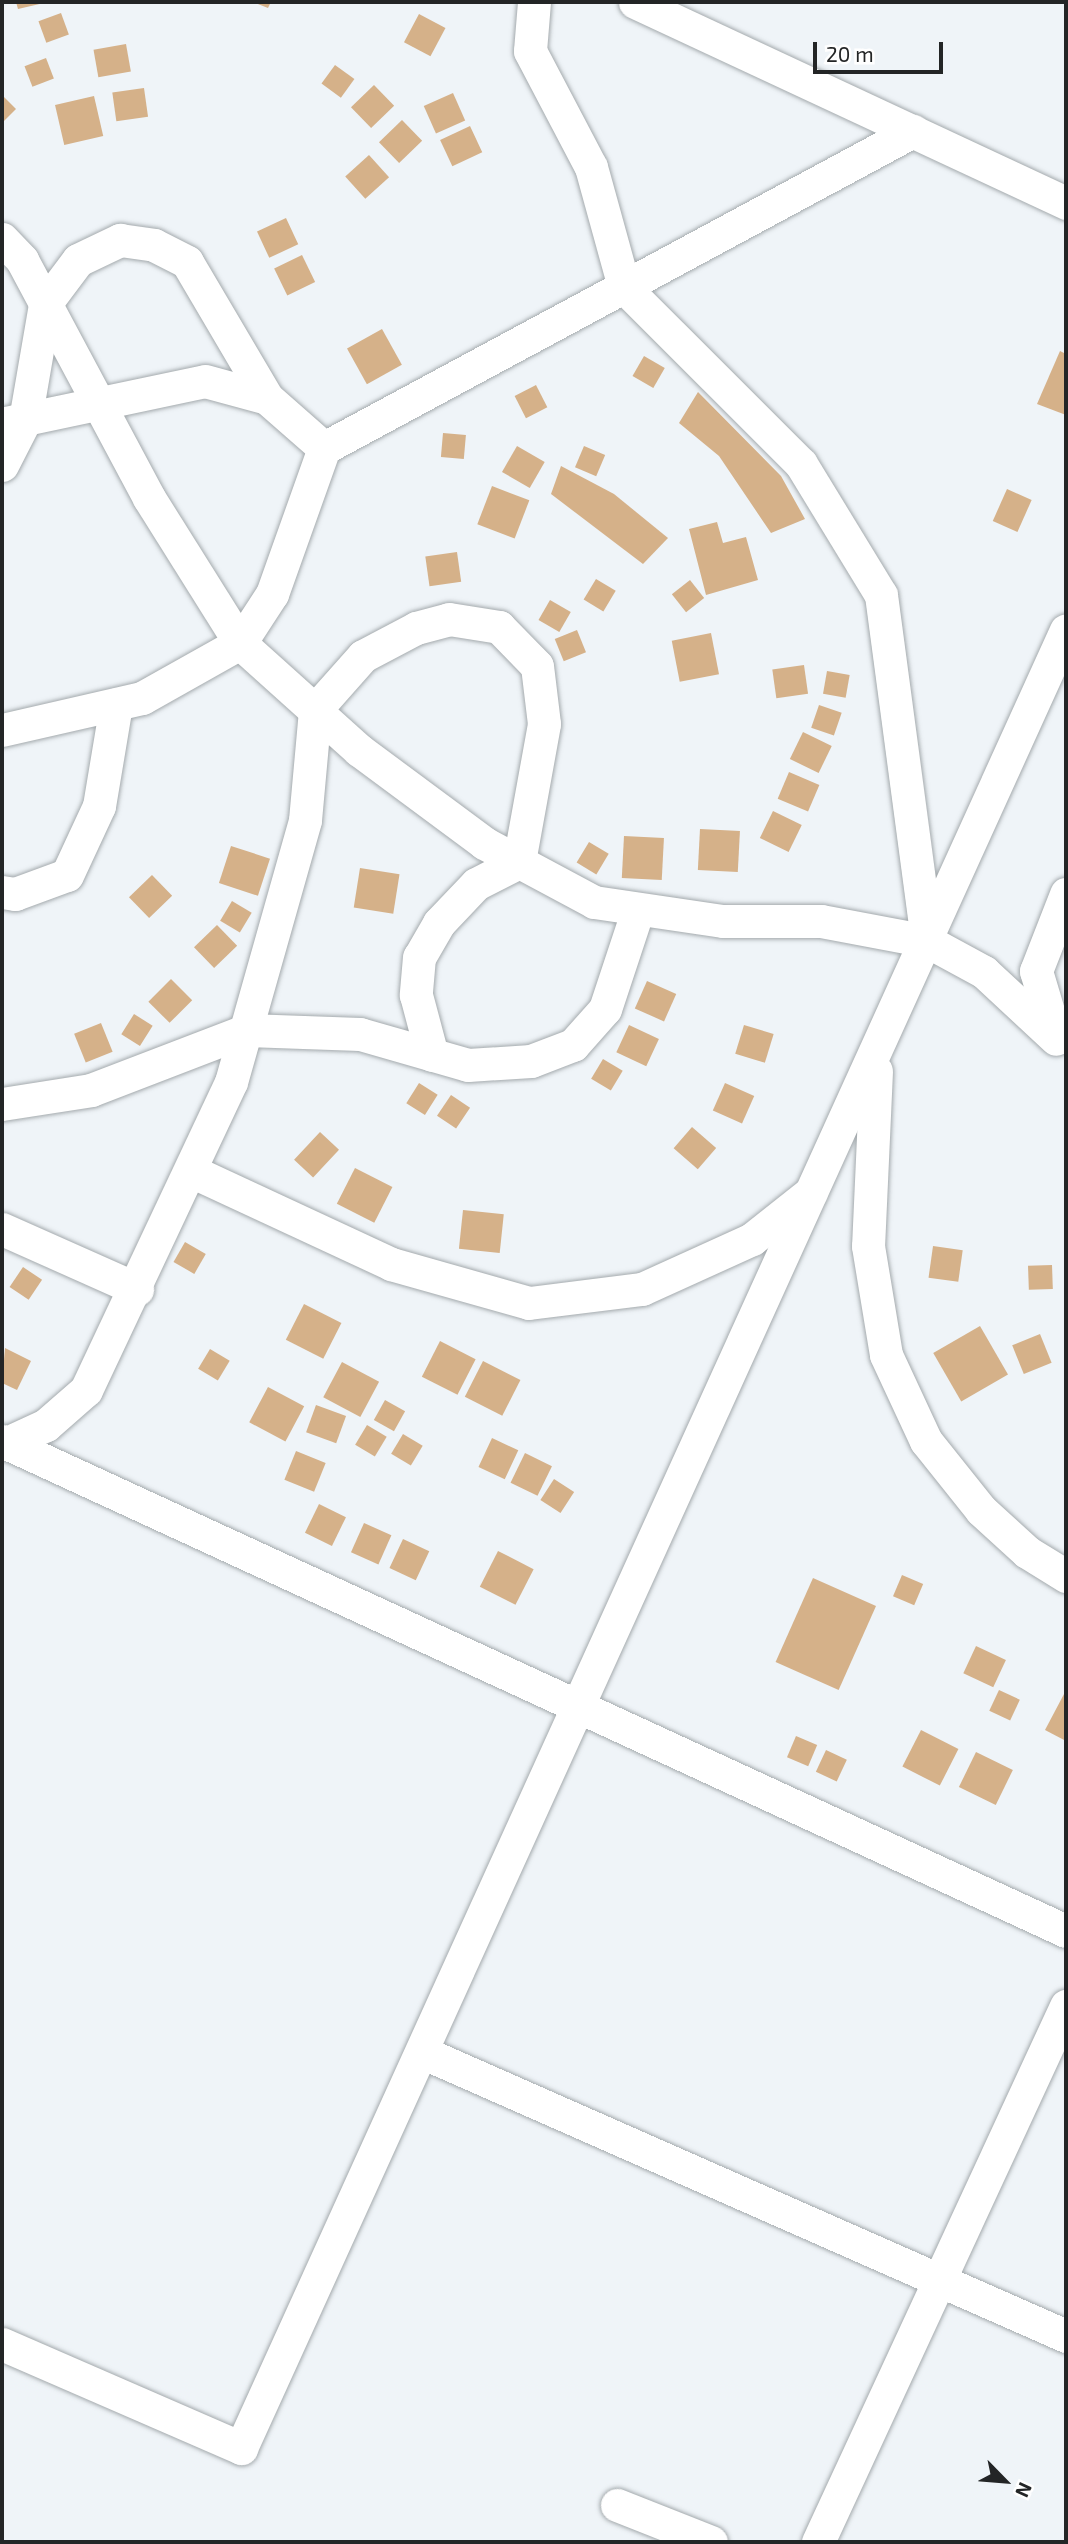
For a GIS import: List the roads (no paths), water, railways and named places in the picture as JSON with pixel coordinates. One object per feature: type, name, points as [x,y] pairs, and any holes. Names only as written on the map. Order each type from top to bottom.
[{"type":"street","points":[[534,2],[530,51],[591,167],[624,288],[802,464],[881,595],[927,941]]},
{"type":"street","points":[[635,2],[1066,203]]},
{"type":"street","points":[[2,730],[142,698],[240,643],[272,594],[324,448],[913,131]]},
{"type":"street","points":[[2,239],[22,260],[94,401],[240,643],[315,710],[484,844],[594,902],[723,921],[821,921],[927,941],[984,972],[1061,1045]]},
{"type":"street","points":[[2,465],[44,304],[78,260],[120,240],[154,245],[187,262],[267,398],[324,448]]},
{"type":"street","points":[[14,422],[94,401],[205,382],[267,398]]},
{"type":"street","points":[[5,1442],[46,1425],[86,1390],[137,1289],[191,1171],[247,1030],[305,820],[315,710],[363,656],[416,628],[449,619],[499,627],[537,666],[544,724],[519,862]]},
{"type":"street","points":[[2,2344],[241,2448],[584,1705],[1066,630]]},
{"type":"street","points":[[2,892],[15,894],[67,875],[99,806],[116,704]]},
{"type":"street","points":[[432,1055],[416,995],[419,957],[439,923],[477,884],[519,862]]},
{"type":"street","points":[[1061,1045],[1036,971],[1066,894]]},
{"type":"street","points":[[2,1104],[91,1090],[247,1030],[360,1034],[468,1065],[531,1061],[573,1045],[605,1009],[638,909]]},
{"type":"street","points":[[877,1052],[868,1247],[886,1355],[926,1440],[981,1510],[1027,1552],[1066,1576]]},
{"type":"street","points":[[191,1171],[391,1265],[529,1303],[642,1289],[752,1239],[816,1189]]},
{"type":"street","points":[[2,1229],[137,1289]]},
{"type":"street","points":[[5,1442],[584,1705],[1066,1931]]},
{"type":"street","points":[[818,2542],[1066,2006]]},
{"type":"street","points":[[424,2053],[1066,2336]]},
{"type":"street","points":[[617,2505],[711,2542]]}]
